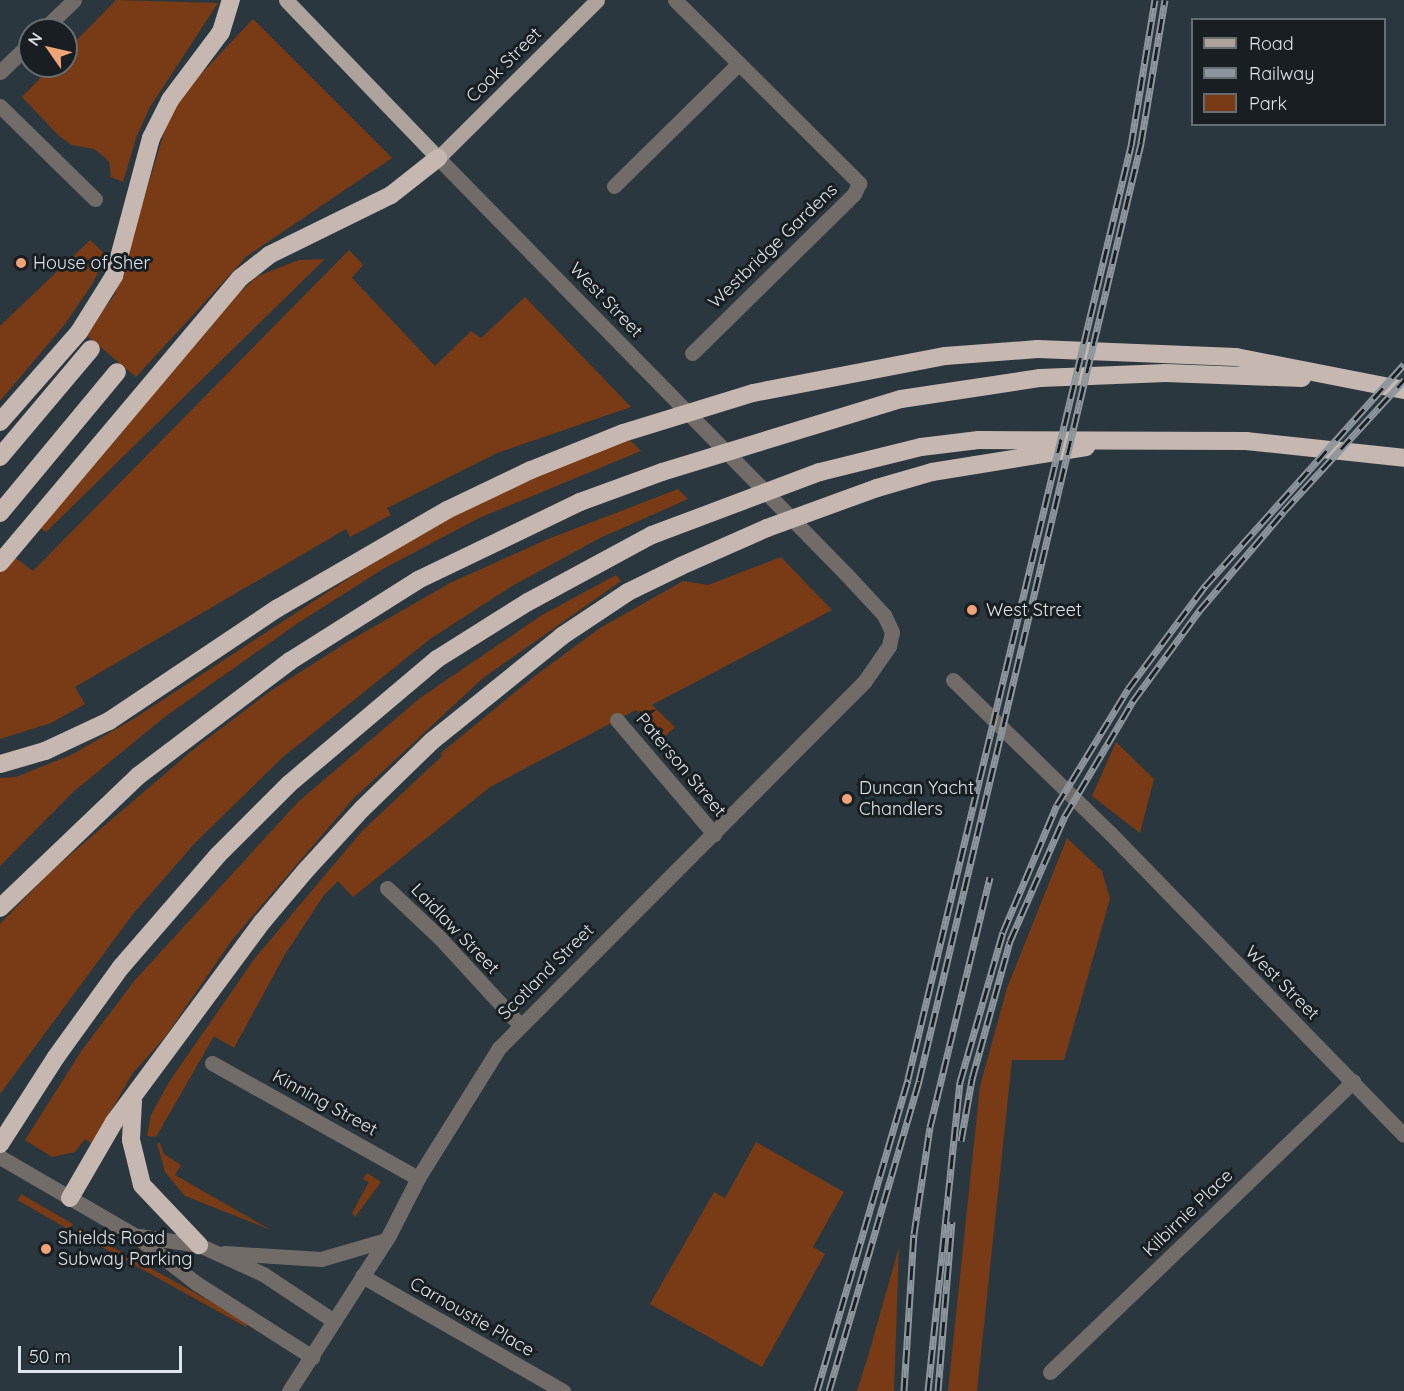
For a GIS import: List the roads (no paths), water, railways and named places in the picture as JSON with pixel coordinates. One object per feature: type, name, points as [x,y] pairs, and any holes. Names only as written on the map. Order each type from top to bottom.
[{"type":"highway","points":[[0,422],[79,332],[114,276],[151,138],[170,100],[221,32],[231,0]]},
{"type":"highway","points":[[0,563],[110,429],[240,278],[269,255],[391,195],[438,158]]},
{"type":"highway","points":[[0,457],[92,349]]},
{"type":"highway","points":[[0,764],[45,751],[109,721],[278,608],[447,510],[531,470],[623,433],[753,393],[945,356],[1038,349],[1130,350],[1236,357],[1338,380],[1404,390]]},
{"type":"highway","points":[[0,513],[117,372]]},
{"type":"highway","points":[[0,908],[138,776],[209,720],[346,624],[496,540],[662,472],[901,399],[1040,378],[1166,373],[1338,380]]},
{"type":"highway","points":[[0,1144],[56,1057],[121,967],[218,855],[290,784],[375,709],[437,659],[528,602],[652,535],[703,513],[820,472],[921,447],[979,440],[1246,441],[1404,458]]},
{"type":"highway","points":[[70,1198],[114,1122],[133,1101],[263,921],[362,809],[432,741],[562,636],[628,592],[732,543],[877,488],[932,472],[1136,440]]},
{"type":"highway","points":[[133,1101],[131,1140],[142,1185],[199,1245]]},
{"type":"main road","name":"West Street","points":[[286,0],[438,158]]},
{"type":"main road","name":"Cook Street","points":[[438,158],[597,0]]},
{"type":"street","points":[[56,18],[74,0]]},
{"type":"street","name":"Westbridge Gardens","points":[[675,0],[859,183],[854,194],[692,353]]},
{"type":"street","points":[[0,72],[18,55]]},
{"type":"street","points":[[614,186],[739,63]]},
{"type":"street","points":[[0,106],[95,199]]},
{"type":"street","name":"West Street","points":[[438,158],[846,574],[884,615],[892,632]]},
{"type":"street","name":"Scotland Street","points":[[289,1391],[386,1240],[418,1178],[499,1048],[519,1024],[714,834],[864,682],[889,646],[892,632]]},
{"type":"street","name":"West Street","points":[[953,680],[1110,833],[1404,1135]]},
{"type":"street","name":"Paterson Street","points":[[617,720],[714,834]]},
{"type":"street","name":"Laidlaw Street","points":[[387,888],[439,937],[519,1024]]},
{"type":"street","name":"Kinning Street","points":[[213,1063],[418,1178]]},
{"type":"street","name":"Kilbirnie Place","points":[[1050,1372],[1353,1081]]},
{"type":"street","points":[[0,1157],[136,1236],[196,1283],[312,1357]]},
{"type":"street","points":[[136,1236],[199,1245],[270,1278],[334,1321]]},
{"type":"street","points":[[217,1253],[321,1259],[386,1240]]},
{"type":"street","name":"Carnoustie Place","points":[[362,1276],[563,1391]]},
{"type":"railway","points":[[817,1391],[908,1079],[1131,146],[1155,0]]},
{"type":"railway","points":[[829,1391],[919,1081],[1141,143],[1165,0]]},
{"type":"railway","points":[[928,1391],[960,1082],[1003,932],[1057,805],[1128,689],[1205,586],[1404,364]]},
{"type":"railway","points":[[961,1141],[972,1079],[1010,941],[1065,816],[1133,701],[1199,611],[1284,511],[1404,380]]},
{"type":"railway","points":[[904,1391],[914,1234],[930,1127],[990,877]]},
{"type":"railway","points":[[938,1391],[952,1222]]},
{"type":"place","name":"House of Sher","points":[[21,263]]},
{"type":"place","name":"West Street","points":[[972,610]]},
{"type":"place","name":"Duncan Yacht Chandlers","points":[[847,799]]},
{"type":"place","name":"Shields Road Subway Parking","points":[[46,1249]]}]
